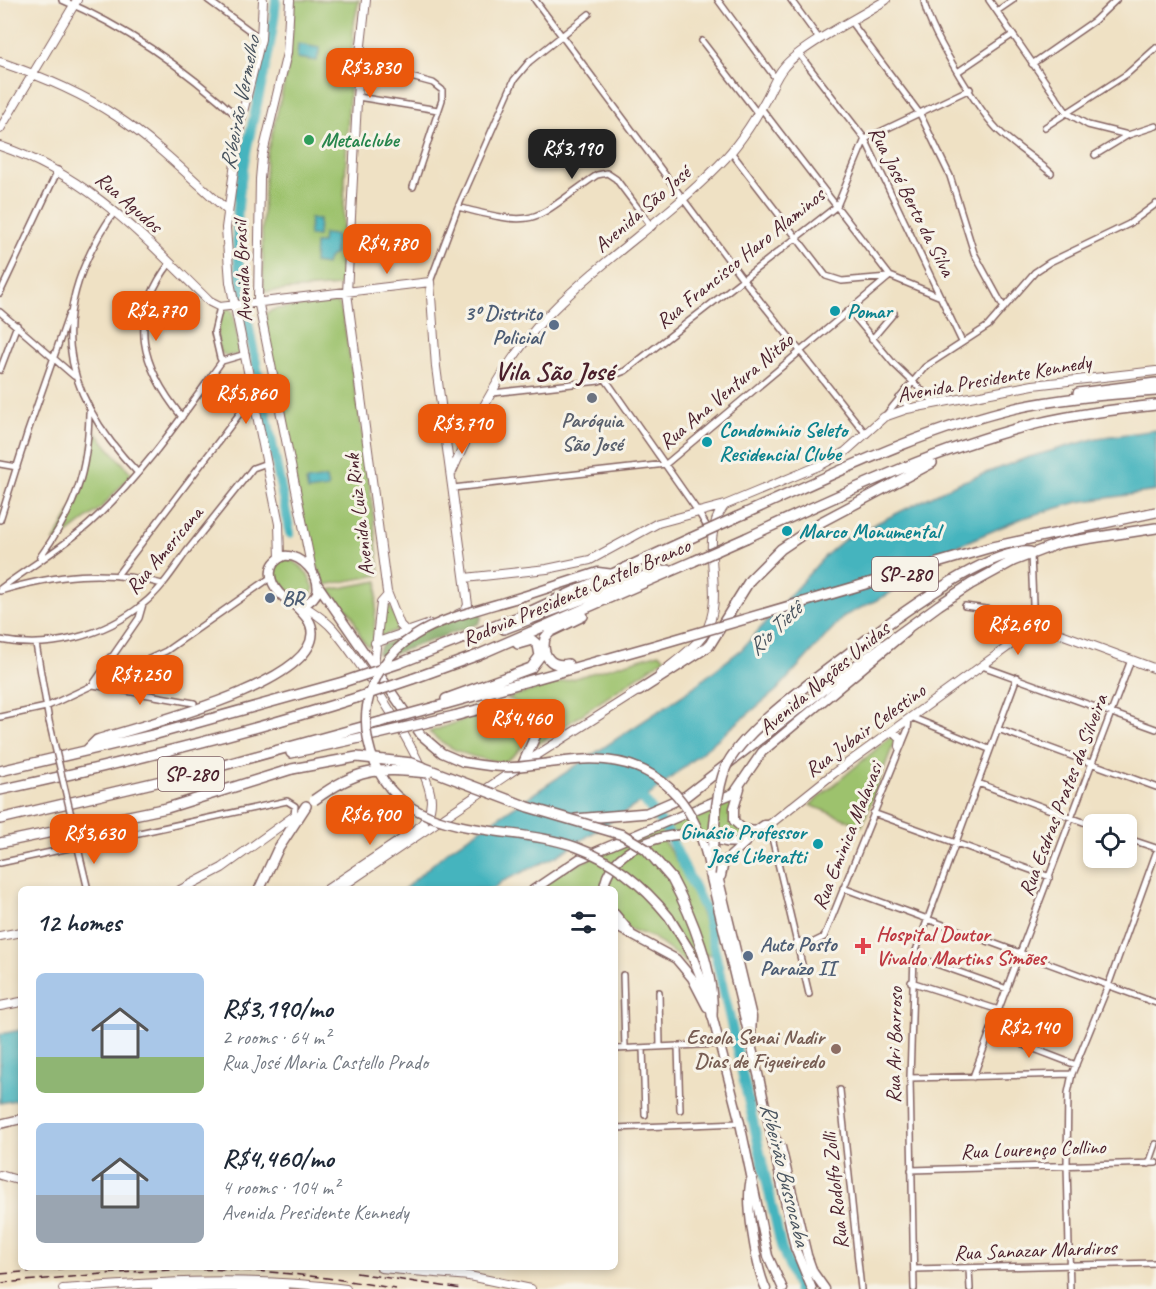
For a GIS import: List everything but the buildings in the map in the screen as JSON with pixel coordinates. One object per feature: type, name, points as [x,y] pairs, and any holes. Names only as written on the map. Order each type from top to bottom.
[{"type":"highway","points":[[1050,402],[1060,396],[1156,383]]},
{"type":"highway","points":[[0,771],[153,735],[343,682],[400,663],[459,641],[886,451],[940,430],[1015,409],[1050,402],[1156,391]]},
{"type":"highway","name":"Rodovia Presidente Castelo Branco","points":[[0,790],[160,754],[256,729],[356,698],[478,655],[588,609],[885,475],[1037,423],[1156,405]]},
{"type":"highway","points":[[639,691],[709,646],[750,579],[781,549],[821,522],[961,448]]},
{"type":"highway","name":"SP-280","points":[[0,819],[250,758],[436,707],[992,547],[1156,512]]},
{"type":"highway","name":"Avenida Nações Unidas","points":[[909,629],[971,584],[1033,553],[1060,543],[1156,528]]},
{"type":"highway","points":[[714,876],[722,780],[736,747],[765,720],[862,643],[914,606],[967,574],[1014,553],[1033,553]]},
{"type":"highway","points":[[459,641],[471,641],[655,572],[676,569]]},
{"type":"highway","points":[[87,750],[97,740],[214,703],[285,672],[306,652],[312,638],[310,623],[298,604]]},
{"type":"highway","points":[[588,609],[582,618],[549,632],[545,638],[544,648],[547,657],[558,666],[584,660],[597,662]]},
{"type":"highway","points":[[575,819],[617,818],[657,810],[698,789],[828,686],[909,629]]},
{"type":"highway","points":[[436,707],[448,697],[531,668],[538,661],[540,649],[536,642],[529,640],[490,655],[478,655]]},
{"type":"highway","points":[[250,758],[258,761],[502,705],[523,710],[535,724],[537,732],[523,764]]},
{"type":"highway","points":[[0,843],[167,808],[325,761],[373,757],[412,763],[528,807],[623,835],[659,861],[684,900],[714,996],[712,1015]]},
{"type":"highway","points":[[294,816],[345,779],[364,772],[390,769],[442,774]]},
{"type":"highway","points":[[261,886],[278,849],[310,803]]},
{"type":"main road","name":"Avenida Brasil","points":[[263,0],[261,39],[241,120],[228,212],[227,252],[234,304],[246,354],[280,535],[280,558]]},
{"type":"main road","name":"Avenida Brasil","points":[[290,0],[287,52],[260,179],[258,300],[300,522],[318,585],[420,735],[442,753],[463,762],[500,768],[604,760],[636,768],[666,785],[693,816],[714,876]]},
{"type":"main road","name":"Avenida Luiz Rink","points":[[366,0],[359,63],[347,293],[388,595],[400,624],[407,632]]},
{"type":"main road","name":"Avenida São José","points":[[451,475],[470,431],[492,393],[526,341],[550,312],[683,200],[731,152],[759,111],[784,66],[883,1]]},
{"type":"main road","points":[[0,129],[76,3]]},
{"type":"main road","points":[[0,62],[34,74],[96,104],[130,125],[228,212]]},
{"type":"main road","name":"Rua Agudos","points":[[0,146],[58,170],[115,211],[210,302],[219,307]]},
{"type":"main road","points":[[219,307],[258,300],[347,293],[430,282],[434,347],[468,604],[465,611],[375,643]]},
{"type":"main road","name":"Avenida Presidente Kennedy","points":[[465,578],[580,563],[607,552],[658,523],[725,505],[830,461],[856,444],[884,417],[911,408],[1065,380],[1156,371]]},
{"type":"main road","points":[[447,439],[462,439],[470,431]]},
{"type":"main road","points":[[343,886],[523,764],[639,691],[696,643],[707,629],[713,597],[712,537],[717,516],[725,505]]},
{"type":"main road","name":"Avenida Brasil","points":[[270,578],[272,566],[280,558],[296,557],[313,574]]},
{"type":"main road","points":[[614,574],[598,572],[426,628],[405,641],[378,673],[367,709],[366,729],[370,752],[382,778],[413,808],[450,823],[542,836],[577,847],[599,857],[627,875],[669,917],[696,962],[740,1123],[768,1256],[783,1289]]},
{"type":"main road","points":[[270,578],[280,593],[331,627],[357,663],[421,767],[431,801],[428,818],[417,829],[332,886]]},
{"type":"main road","points":[[298,604],[315,596],[318,585]]},
{"type":"main road","name":"Avenida Luiz Rink","points":[[374,665],[381,603],[388,595]]},
{"type":"main road","points":[[1035,624],[1156,669]]},
{"type":"main road","name":"Rua Jubair Celestino","points":[[982,666],[988,657],[1035,624]]},
{"type":"main road","name":"Rua Jubair Celestino","points":[[769,825],[1035,624]]},
{"type":"main road","name":"Avenida Nações Unidas","points":[[539,886],[579,859],[725,798],[740,788],[762,752],[889,649],[909,629]]},
{"type":"main road","points":[[893,730],[901,739],[900,746]]},
{"type":"main road","points":[[740,788],[734,808],[734,821],[743,829],[755,831]]},
{"type":"main road","points":[[187,886],[222,867],[294,816]]},
{"type":"main road","points":[[714,876],[727,859],[769,825]]},
{"type":"main road","points":[[604,886],[604,878],[617,859],[662,838],[680,834],[708,835],[729,843],[743,839],[769,825]]},
{"type":"main road","points":[[708,835],[738,995],[788,1217],[798,1260],[812,1289]]},
{"type":"main road","points":[[714,876],[752,1017],[750,1042]]},
{"type":"main road","points":[[618,917],[635,936]]},
{"type":"main road","points":[[618,928],[676,959],[693,978],[712,1015]]},
{"type":"main road","points":[[0,936],[18,933]]},
{"type":"main road","points":[[0,1006],[18,1003]]},
{"type":"main road","points":[[0,1124],[18,1120]]},
{"type":"main road","points":[[770,1131],[781,1147],[813,1272],[825,1289]]},
{"type":"main road","points":[[0,1175],[18,1180]]},
{"type":"main road","points":[[752,1177],[749,1184],[749,1196],[759,1273],[766,1289]]},
{"type":"main road","points":[[434,1270],[531,1289]]},
{"type":"main road","points":[[63,1289],[223,1285],[346,1289]]},
{"type":"main road","points":[[156,1289],[223,1285],[284,1289]]},
{"type":"street","points":[[62,0],[76,3],[173,63],[241,120]]},
{"type":"street","points":[[208,0],[261,39]]},
{"type":"street","points":[[535,0],[742,278],[866,434]]},
{"type":"street","points":[[718,0],[776,79]]},
{"type":"street","points":[[791,0],[820,41]]},
{"type":"street","points":[[924,0],[930,23],[995,127],[1051,173]]},
{"type":"street","points":[[989,0],[1067,112],[1088,125],[1128,135]]},
{"type":"street","points":[[997,11],[1013,0]]},
{"type":"street","points":[[1032,64],[1094,21],[1116,0]]},
{"type":"street","points":[[430,282],[458,207],[514,80],[529,62],[589,14]]},
{"type":"street","points":[[851,22],[920,114],[950,176],[974,253],[1004,308]]},
{"type":"street","points":[[959,71],[1012,35]]},
{"type":"street","points":[[702,41],[837,206],[890,276]]},
{"type":"street","points":[[1045,128],[1126,74],[1156,48]]},
{"type":"street","name":"Rua José Berto da Silva","points":[[799,54],[865,139],[962,342]]},
{"type":"street","points":[[359,63],[438,85],[443,94],[413,187]]},
{"type":"street","points":[[865,139],[970,89]]},
{"type":"street","points":[[358,97],[438,111]]},
{"type":"street","points":[[1095,156],[1128,135],[1156,126]]},
{"type":"street","name":"Rua Francisco Haro Alaminos","points":[[492,393],[606,380],[632,367],[742,278],[837,206],[865,139]]},
{"type":"street","points":[[731,152],[830,279],[842,281],[890,276],[941,297]]},
{"type":"street","points":[[0,293],[58,170]]},
{"type":"street","points":[[458,207],[501,218],[524,220],[542,215],[597,176],[607,173],[616,179],[652,227]]},
{"type":"street","points":[[884,417],[910,382],[936,358],[982,330],[1031,276],[1050,262],[1130,224],[1156,204]]},
{"type":"street","points":[[0,520],[71,309],[84,263],[115,211]]},
{"type":"street","points":[[170,263],[148,300],[144,329],[145,346],[156,381],[182,417]]},
{"type":"street","name":"Rua Ana Ventura Nitão","points":[[453,488],[666,464],[890,276]]},
{"type":"street","points":[[874,278],[878,281],[877,287]]},
{"type":"street","points":[[219,307],[214,332],[222,361]]},
{"type":"street","points":[[71,309],[71,352],[75,376],[89,411],[105,437],[138,473]]},
{"type":"street","points":[[849,310],[910,382],[935,403]]},
{"type":"street","points":[[0,312],[75,376]]},
{"type":"street","points":[[872,339],[894,313]]},
{"type":"street","points":[[0,370],[17,325]]},
{"type":"street","points":[[0,590],[89,524],[138,473],[222,361],[246,354]]},
{"type":"street","points":[[606,380],[666,464],[712,537]]},
{"type":"street","points":[[118,574],[253,396]]},
{"type":"street","points":[[899,398],[911,408]]},
{"type":"street","points":[[37,561],[63,524],[79,490],[86,463],[89,411]]},
{"type":"street","points":[[241,413],[257,412]]},
{"type":"street","name":"Rua Americana","points":[[0,640],[36,644],[92,633],[116,622],[143,604],[162,584],[253,468],[267,463]]},
{"type":"street","points":[[0,464],[17,467]]},
{"type":"street","points":[[1033,553],[1033,604]]},
{"type":"street","points":[[0,590],[65,575],[118,574],[162,584]]},
{"type":"street","points":[[0,717],[46,707],[185,640],[270,578]]},
{"type":"street","points":[[93,685],[110,657],[139,618],[143,604]]},
{"type":"street","points":[[965,606],[1006,612],[1035,624]]},
{"type":"street","points":[[1006,612],[1021,632]]},
{"type":"street","points":[[36,644],[46,707],[87,886]]},
{"type":"street","points":[[110,657],[121,672]]},
{"type":"street","name":"Rua Esdras Prates da Silveira","points":[[973,1077],[1113,713],[1131,660]]},
{"type":"street","points":[[982,666],[1156,729]]},
{"type":"street","name":"Rua Ari Barroso","points":[[914,1289],[910,1078],[911,982],[914,956],[1017,677]]},
{"type":"street","points":[[93,685],[194,703]]},
{"type":"street","points":[[910,718],[989,749]]},
{"type":"street","name":"Rua Eminica Malavasi","points":[[796,941],[812,943],[824,938],[910,718]]},
{"type":"street","points":[[998,729],[1156,787]]},
{"type":"street","points":[[978,783],[1083,822]]},
{"type":"street","points":[[0,862],[287,801],[294,804],[294,816]]},
{"type":"street","points":[[873,813],[1050,877]]},
{"type":"street","points":[[769,825],[808,994]]},
{"type":"street","points":[[1137,842],[1156,848]]},
{"type":"street","points":[[1070,1289],[1066,1164],[1067,1105],[1072,1074],[1108,986],[1156,853]]},
{"type":"street","points":[[843,888],[1156,1003]]},
{"type":"street","points":[[914,956],[1007,990]]},
{"type":"street","points":[[623,975],[626,1048]]},
{"type":"street","points":[[911,982],[999,1010]]},
{"type":"street","points":[[659,992],[660,1047]]},
{"type":"street","points":[[990,1032],[1076,1065]]},
{"type":"street","points":[[618,1049],[720,1044]]},
{"type":"street","points":[[678,1047],[680,1110]]},
{"type":"street","points":[[643,1048],[645,1115]]},
{"type":"street","points":[[910,1078],[1072,1074]]},
{"type":"street","name":"Rua Rodolfo Zolli","points":[[840,1090],[861,1289]]},
{"type":"street","points":[[618,1128],[740,1123]]},
{"type":"street","points":[[1149,1164],[1156,1144]]},
{"type":"street","name":"Rua Lourenço Collino","points":[[911,1170],[1156,1163]]},
{"type":"street","name":"Rua Sanazar Mardiros","points":[[914,1269],[1156,1263]]},
{"type":"street","points":[[969,1268],[970,1289]]},
{"type":"green space","name":"Metalclube","points":[[295,0],[359,0],[354,23],[349,95],[340,286],[264,292],[262,232],[266,158],[289,64]]},
{"type":"green space","points":[[339,304],[343,317],[367,461],[380,575],[325,585],[308,544],[265,327],[266,313],[275,309]]},
{"type":"green space","points":[[230,308],[233,312],[240,354],[227,356],[220,352],[217,340],[219,311]]},
{"type":"green space","points":[[93,433],[96,433],[132,474],[101,508],[59,540],[54,541],[82,491]]},
{"type":"green space","points":[[284,558],[295,562],[306,572],[314,588],[310,596],[298,597],[275,580],[274,567]]},
{"type":"green space","points":[[378,581],[373,643],[368,646],[362,640],[352,615],[329,590]]},
{"type":"green space","points":[[387,601],[401,628],[380,637]]},
{"type":"green space","points":[[474,610],[481,613],[478,624],[384,657],[377,653],[382,645]]},
{"type":"green space","points":[[659,653],[665,658],[538,744],[537,726],[532,714],[523,705],[507,698]]},
{"type":"green space","points":[[506,708],[525,716],[528,731],[521,748],[504,762],[483,759],[454,749],[429,732],[495,709]]},
{"type":"green space","points":[[893,735],[895,740],[862,826],[810,805]]},
{"type":"green space","points":[[734,793],[733,816],[748,831],[736,842],[708,835],[662,839],[694,893],[713,953],[687,963],[652,937],[618,925],[618,886],[538,886],[552,876]]},
{"type":"water","points":[[298,44],[320,48],[317,61],[297,58]]},
{"type":"water","points":[[310,219],[319,219],[318,236],[309,236]]},
{"type":"water","points":[[323,234],[336,235],[335,254],[328,258],[326,265],[314,263],[315,243],[322,243]]},
{"type":"water","name":"Rio Tietê","points":[[1156,430],[1156,491],[1078,502],[1023,518],[957,546],[887,595],[844,616],[777,690],[644,800],[557,856],[497,886],[408,886],[450,849],[683,695],[742,649],[824,557],[845,539],[956,484],[1026,458],[1097,438]]},
{"type":"water","points":[[326,478],[328,488],[308,491],[306,481]]},
{"type":"water","points":[[18,1031],[18,1100],[0,1103],[0,1034]]},
{"type":"waterway","name":"Ribeirão Vermelho","points":[[276,0],[268,57],[243,170],[237,228],[244,298],[290,533]]},
{"type":"waterway","name":"Ribeirão Bussocaba","points":[[632,794],[644,800],[666,829],[706,912],[781,1246],[798,1289]]},
{"type":"railway","points":[[0,1274],[47,1270]]},
{"type":"railway","points":[[0,1283],[174,1270]]},
{"type":"railway","points":[[228,1270],[294,1274],[396,1289]]},
{"type":"railway","points":[[356,1273],[462,1289]]},
{"type":"place","name":"Metalclube","points":[[309,140]]},
{"type":"place","name":"Pomar","points":[[835,311]]},
{"type":"place","name":"3º Distrito Policial","points":[[554,325]]},
{"type":"place","name":"Paróquia São José","points":[[592,398]]},
{"type":"place","name":"Condomínio Seleto Residencial Clube","points":[[707,442]]},
{"type":"place","name":"Marco Monumental","points":[[787,531]]},
{"type":"place","name":"BR","points":[[270,598]]},
{"type":"place","name":"Ginásio Professor José Liberatti","points":[[818,844]]},
{"type":"place","name":"Hospital Doutor Vivaldo Martins Simões","points":[[863,946]]},
{"type":"place","name":"Auto Posto Paraízo II","points":[[748,956]]},
{"type":"place","name":"Escola Senai Nadir Dias de Figueiredo","points":[[836,1049]]},
{"type":"district","name":"Vila São José","points":[[554,371]]}]
